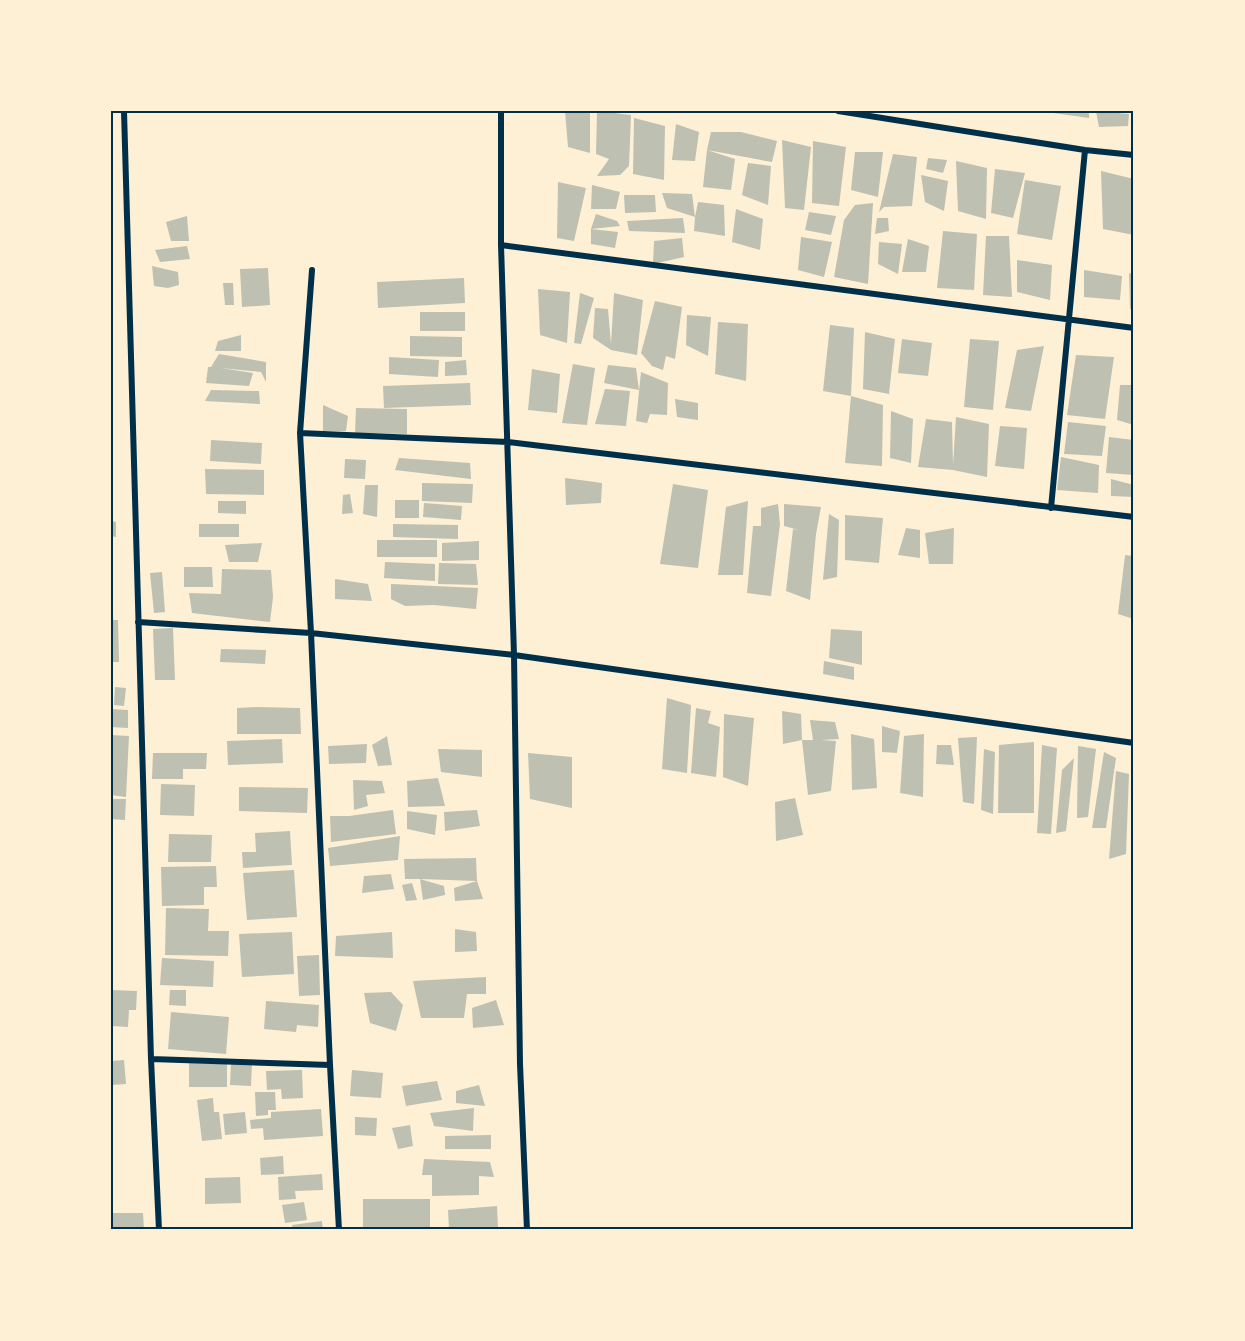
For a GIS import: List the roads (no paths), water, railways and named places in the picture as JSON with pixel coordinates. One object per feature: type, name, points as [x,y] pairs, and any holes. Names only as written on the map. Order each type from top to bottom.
[{"type":"street","points":[[124,111],[151,1059],[159,1230]]},
{"type":"street","points":[[501,111],[501,245],[514,655],[520,1064],[527,1230]]},
{"type":"street","points":[[838,111],[1085,150],[1134,155]]},
{"type":"street","points":[[1051,508],[1085,150]]},
{"type":"street","points":[[501,245],[1134,328]]},
{"type":"street","points":[[312,270],[300,433],[339,1230]]},
{"type":"street","points":[[300,433],[508,442],[1134,517]]},
{"type":"street","points":[[138,622],[311,633],[514,655],[1134,742]]},
{"type":"street","points":[[151,1059],[330,1065]]}]
